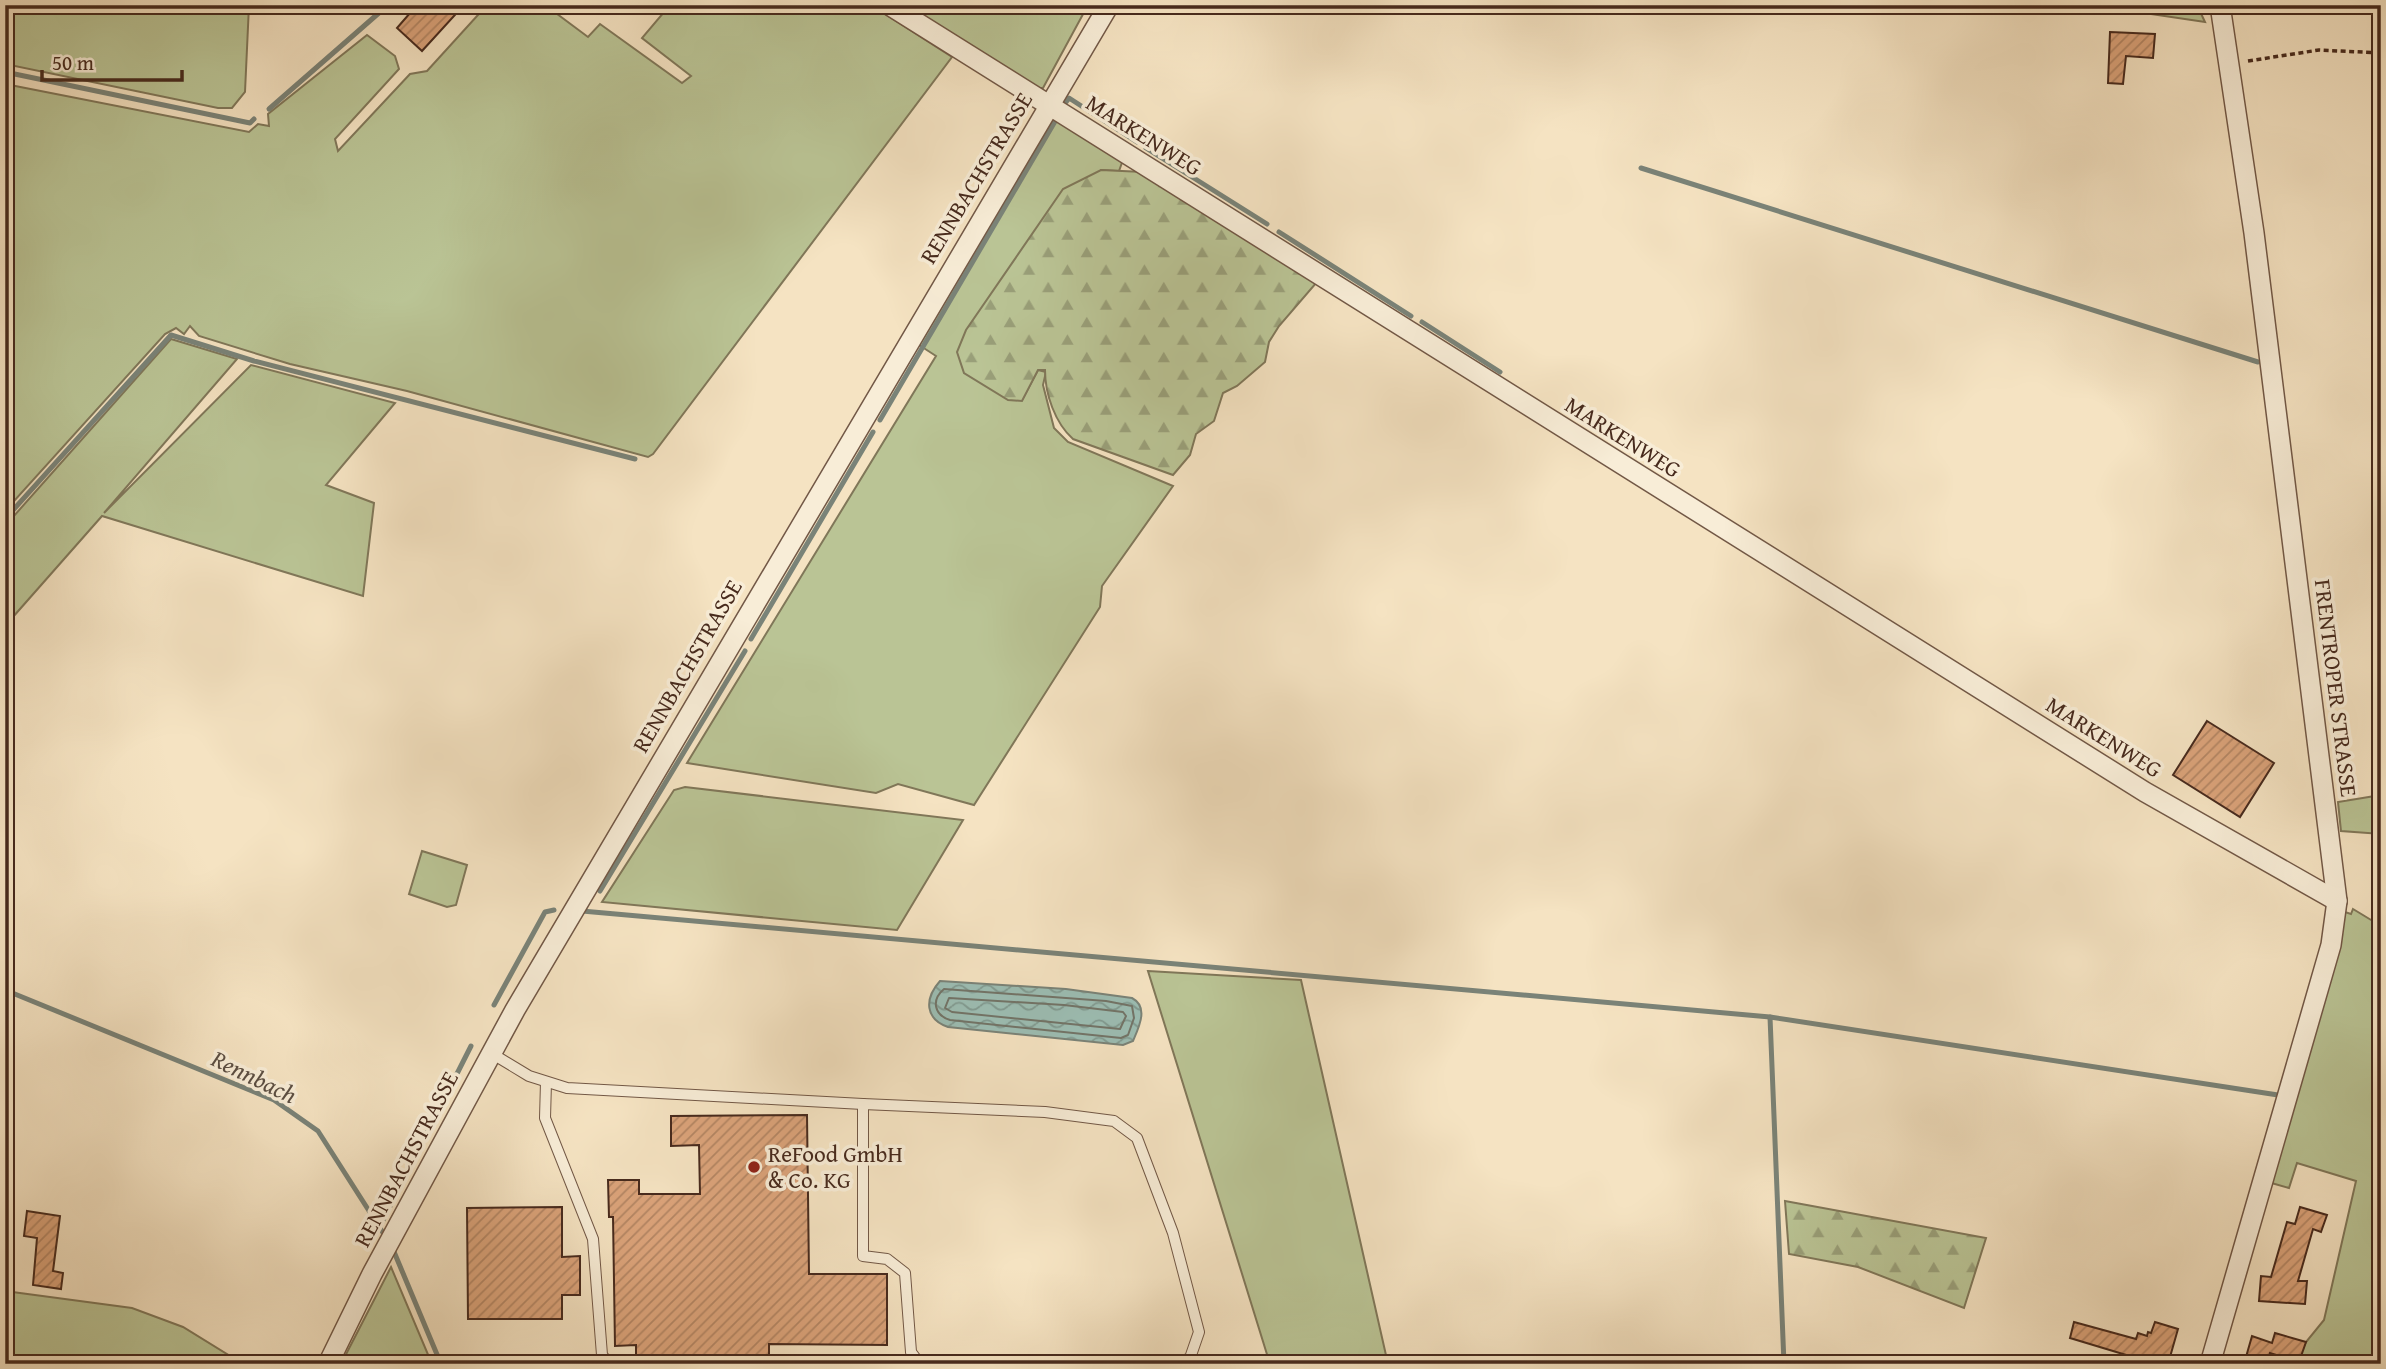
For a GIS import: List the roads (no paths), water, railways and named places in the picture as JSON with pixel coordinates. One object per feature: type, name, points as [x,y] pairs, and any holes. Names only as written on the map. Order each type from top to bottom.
[{"type":"street","name":"MARKENWEG","points":[[889,5],[2145,792],[2337,901]]},
{"type":"street","name":"RENNBACHSTRASSE","points":[[328,1364],[372,1274],[491,1053],[742,622],[1109,5]]},
{"type":"street","name":"FRENTROPER STRASSE","points":[[2210,1364],[2331,945],[2337,901],[2253,233],[2220,5]]},
{"type":"lane","points":[[491,1053],[509,1066],[546,1082],[599,1091],[1045,1112],[1114,1121],[1137,1138],[1173,1233],[1199,1332],[1190,1358],[1176,1364]]},
{"type":"lane","points":[[546,1082],[545,1118],[593,1239],[602,1355],[609,1364]]},
{"type":"lane","points":[[863,1104],[863,1256],[887,1259],[905,1273],[911,1352],[920,1364]]},
{"type":"water","points":[[940,981],[1066,989],[1132,998],[1140,1007],[1141,1018],[1133,1041],[1123,1045],[948,1027],[935,1019],[929,1008],[931,995]]},
{"type":"waterway","points":[[269,109],[388,5]]},
{"type":"waterway","points":[[5,72],[250,123],[254,119]]},
{"type":"waterway","points":[[1066,102],[1069,98],[1137,142]]},
{"type":"waterway","points":[[880,420],[1057,118]]},
{"type":"waterway","points":[[1146,148],[1267,224]]},
{"type":"waterway","points":[[1641,168],[2258,362]]},
{"type":"waterway","points":[[1279,232],[1411,316]]},
{"type":"waterway","points":[[1422,322],[1500,372]]},
{"type":"waterway","points":[[5,519],[171,335],[254,361],[635,459]]},
{"type":"waterway","points":[[751,639],[873,432]]},
{"type":"waterway","points":[[600,891],[745,651]]},
{"type":"waterway","points":[[494,1005],[545,912],[554,910]]},
{"type":"waterway","points":[[582,911],[1770,1017],[2278,1095]]},
{"type":"waterway","name":"Rennbach","points":[[5,990],[274,1100],[318,1131],[387,1239]]},
{"type":"waterway","points":[[1770,1017],[1784,1364]]},
{"type":"waterway","points":[[380,1226],[471,1046]]},
{"type":"waterway","name":"Rennbach","points":[[392,1247],[441,1364]]},
{"type":"place","name":"ReFood GmbH & Co. KG","points":[[754,1167]]}]
